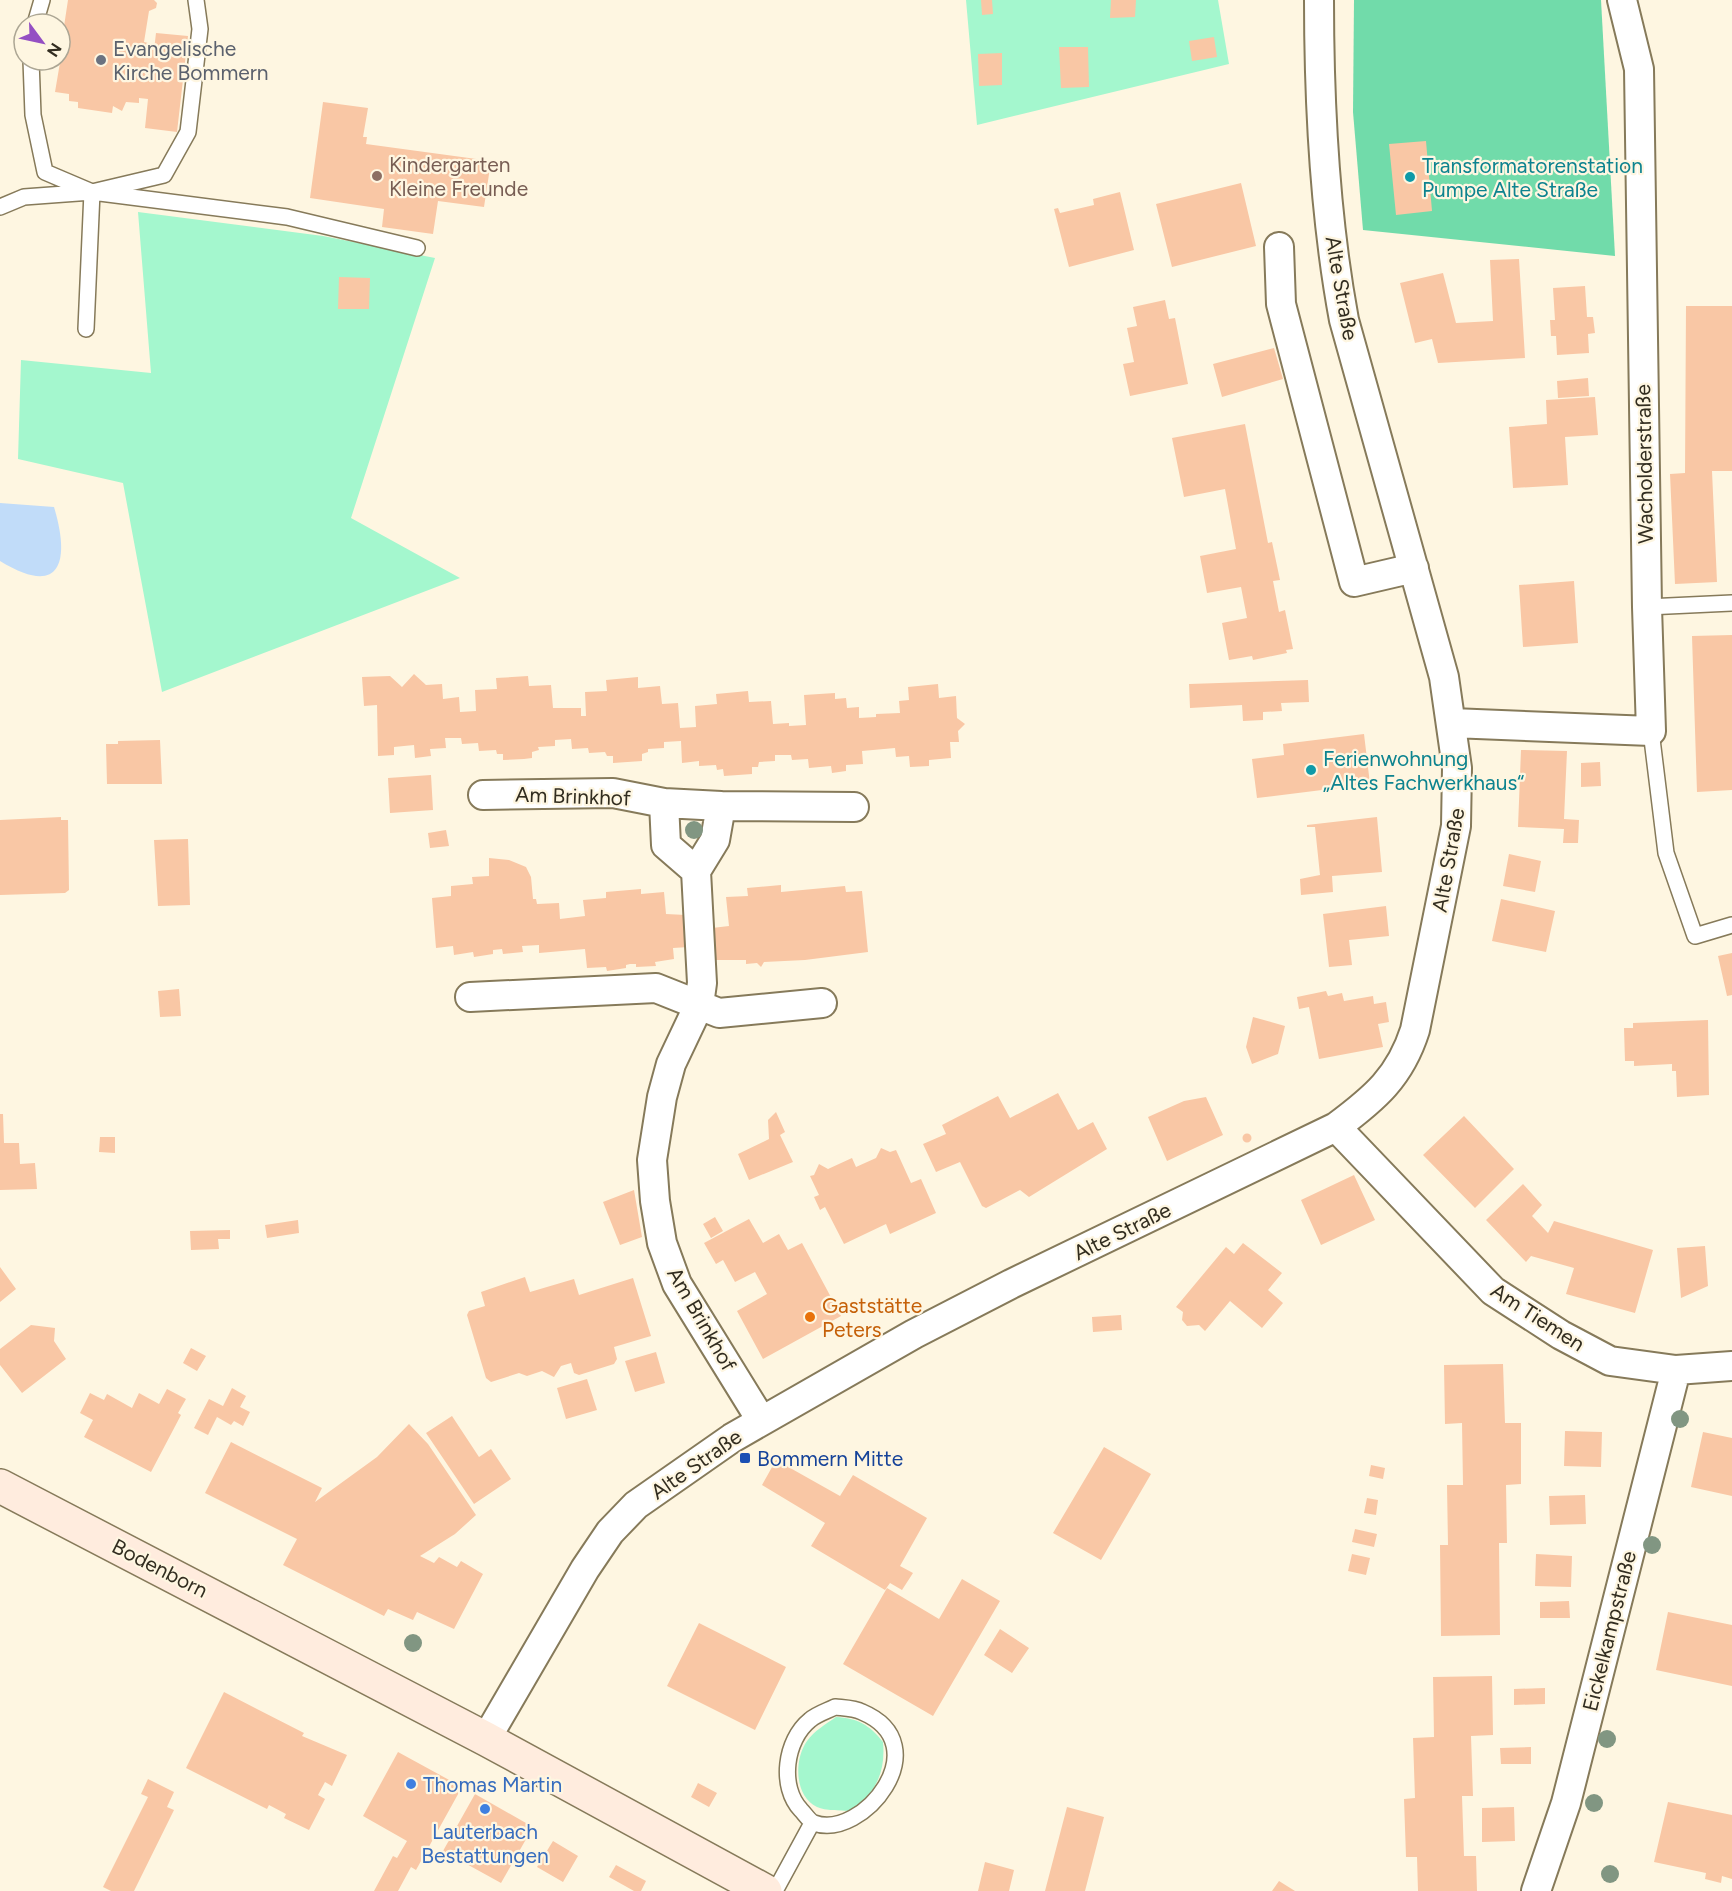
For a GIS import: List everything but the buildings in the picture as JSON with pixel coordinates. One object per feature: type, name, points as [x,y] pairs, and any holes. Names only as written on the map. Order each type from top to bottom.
[{"type":"main road","name":"Bodenborn","points":[[0,1486],[166,1570],[486,1739],[765,1891]]},
{"type":"street","name":"Alte Straße","points":[[486,1739],[525,1667],[610,1532],[636,1505],[762,1420],[894,1345],[1011,1284],[1336,1127],[1376,1097],[1407,1054],[1415,1029],[1456,826],[1458,800],[1452,723],[1444,677],[1344,320],[1330,214],[1319,49],[1319,0]]},
{"type":"street","name":"Wacholderstraße","points":[[1622,0],[1639,69],[1651,731]]},
{"type":"street","points":[[1279,247],[1281,304],[1354,582],[1414,568]]},
{"type":"street","points":[[1452,723],[1651,731]]},
{"type":"street","name":"Am Brinkhof","points":[[483,795],[613,793],[664,802],[721,806],[855,807]]},
{"type":"street","points":[[664,802],[666,845],[696,872],[715,840],[721,806]]},
{"type":"street","name":"Am Brinkhof","points":[[696,872],[702,983],[699,1005],[671,1064],[662,1096],[652,1160],[655,1202],[662,1243],[677,1284],[762,1420]]},
{"type":"street","points":[[470,997],[656,988],[719,1013],[822,1003]]},
{"type":"street","name":"Am Tiemen","points":[[1336,1127],[1493,1291],[1561,1335],[1610,1361],[1676,1370],[1732,1366]]},
{"type":"street","name":"Eickelkampstraße","points":[[1536,1891],[1566,1803],[1676,1370]]},
{"type":"lane","points":[[0,207],[24,197],[92,192],[164,175],[188,132],[200,29],[196,0]]},
{"type":"lane","points":[[31,72],[33,114],[45,172],[92,192],[287,217],[417,248]]},
{"type":"lane","points":[[86,329],[92,192]]},
{"type":"lane","points":[[1647,607],[1732,603]]},
{"type":"lane","points":[[1651,731],[1666,853],[1695,936],[1732,925]]},
{"type":"lane","points":[[835,1707],[861,1711],[884,1727],[897,1744],[896,1766],[874,1802],[854,1818],[834,1826],[812,1823],[792,1801],[786,1769],[795,1742],[809,1720],[835,1707]]},
{"type":"lane","points":[[776,1891],[812,1823]]},
{"type":"green space","points":[[966,0],[1218,0],[1229,64],[977,125]]},
{"type":"green space","points":[[1354,0],[1601,0],[1615,256],[1363,230],[1353,112]]},
{"type":"green space","points":[[138,212],[323,236],[435,258],[351,518],[460,578],[162,692],[123,483],[18,459],[21,360],[151,373]]},
{"type":"green space","points":[[836,1717],[862,1724],[873,1731],[883,1742],[883,1764],[877,1782],[866,1798],[849,1811],[828,1810],[809,1802],[798,1777],[800,1757],[807,1741]]},
{"type":"water","points":[[0,503],[54,507],[59,526],[60,557],[56,568],[49,575],[37,576],[21,572],[0,561]]},
{"type":"place","name":"Evangelische Kirche Bommern","points":[[101,60]]},
{"type":"place","name":"Kindergarten Kleine Freunde","points":[[377,176]]},
{"type":"place","name":"Transformatorenstation Pumpe Alte Straße","points":[[1410,177]]},
{"type":"place","name":"Ferienwohnung „Altes Fachwerkhaus“","points":[[1311,770]]},
{"type":"place","name":"Gaststätte Peters","points":[[810,1317]]},
{"type":"place","name":"Bommern Mitte","points":[[745,1458]]},
{"type":"place","name":"Thomas Martin","points":[[411,1784]]},
{"type":"place","name":"Lauterbach Bestattungen","points":[[485,1809]]}]
